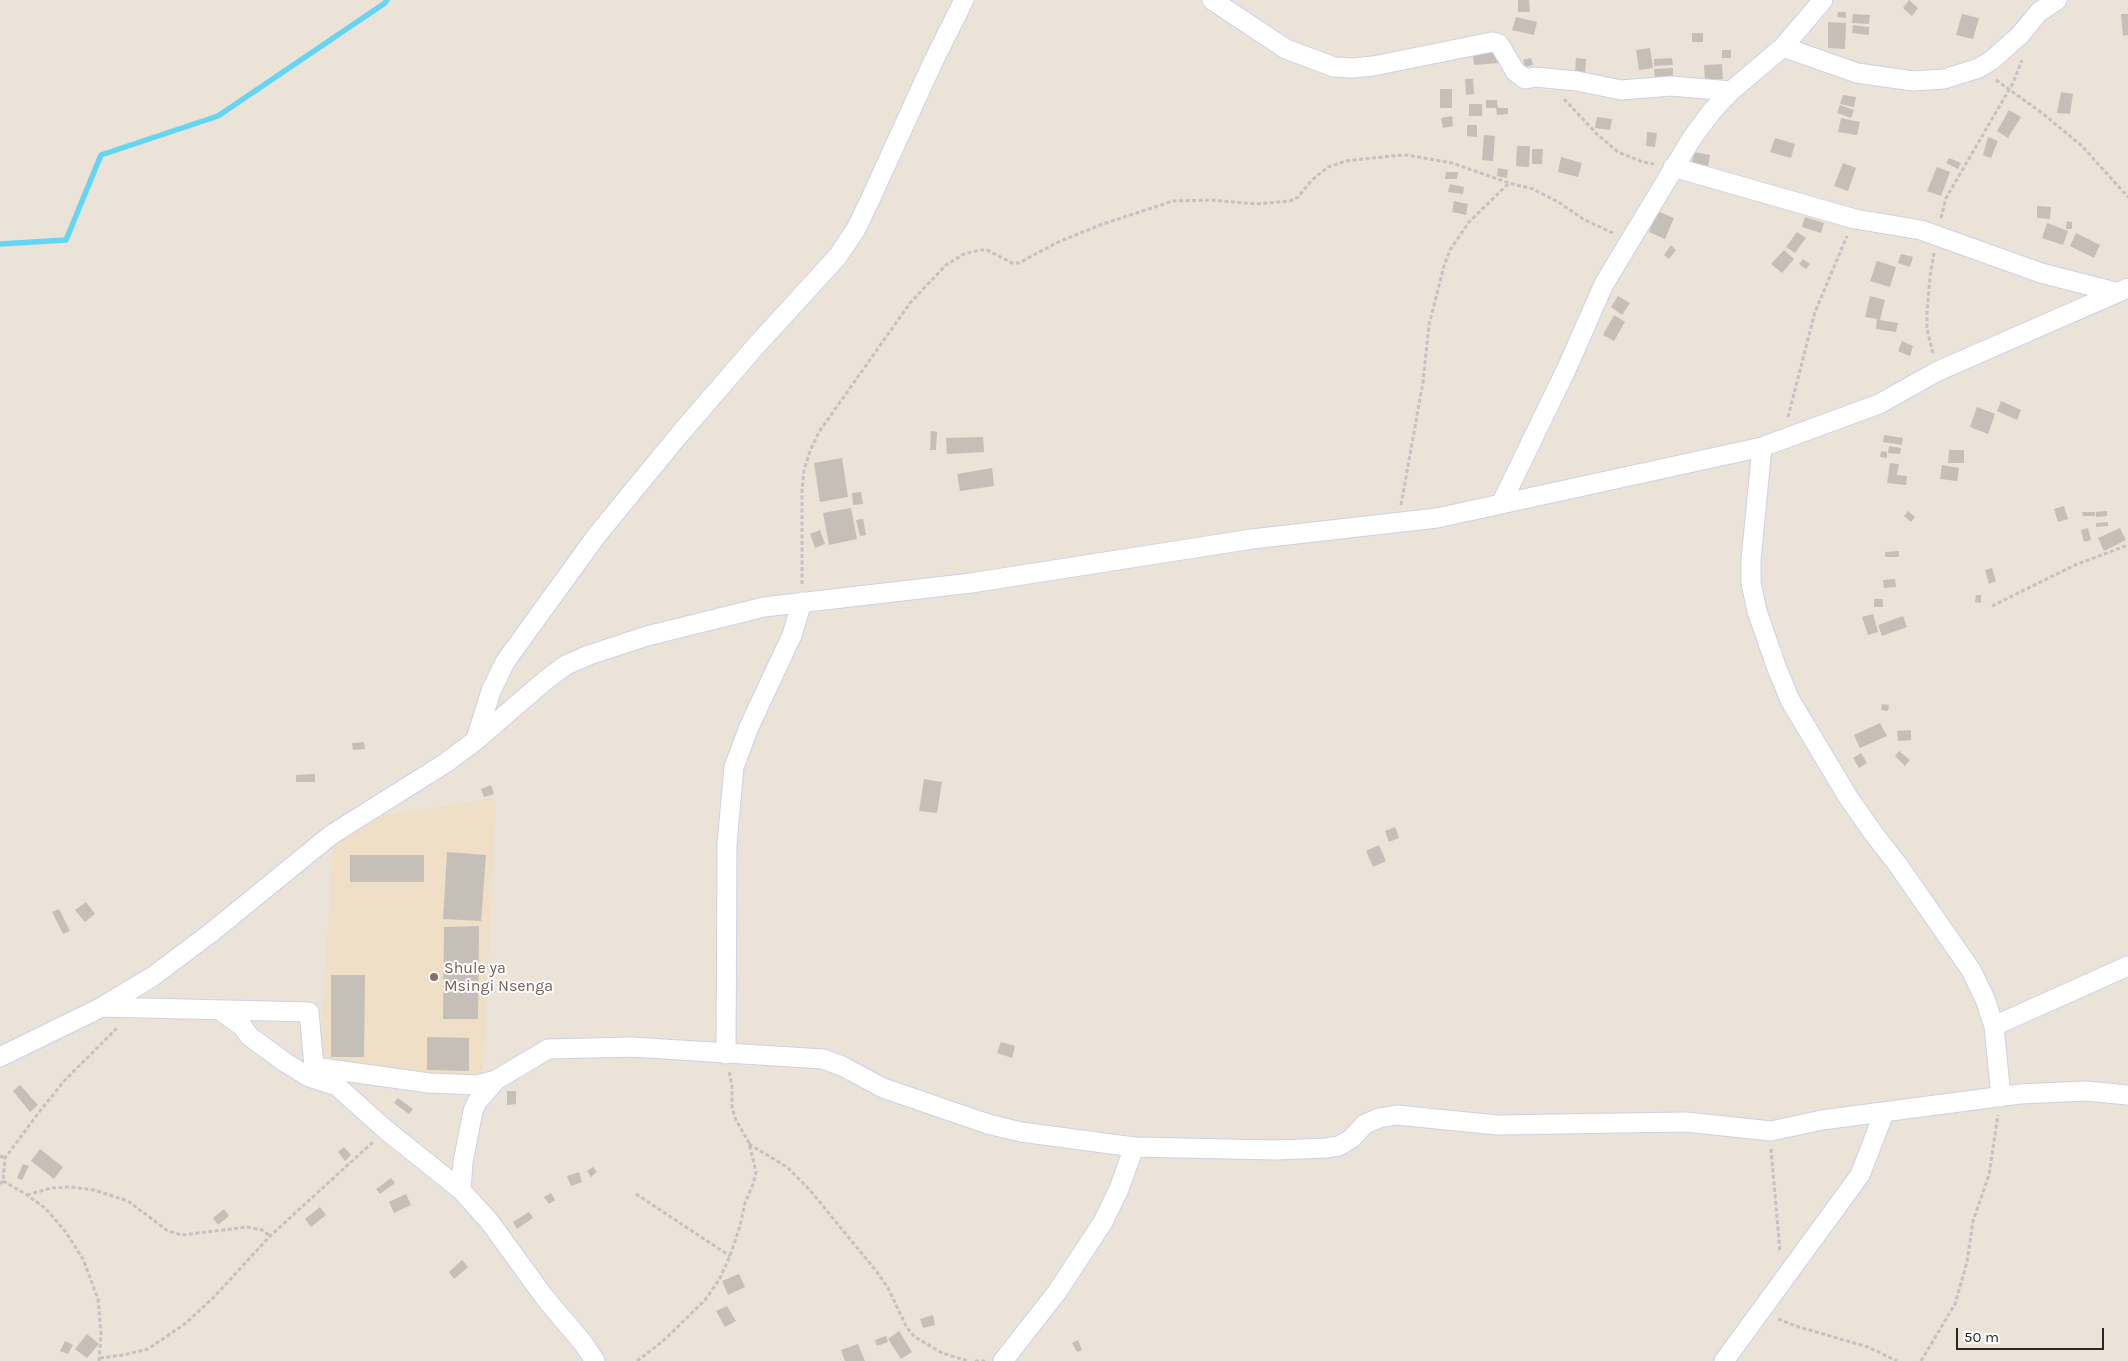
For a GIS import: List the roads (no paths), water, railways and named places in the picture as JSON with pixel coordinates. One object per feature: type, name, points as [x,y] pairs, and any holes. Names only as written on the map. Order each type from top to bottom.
[{"type":"street","points":[[475,741],[490,691],[505,662],[597,535],[754,348],[838,256],[862,216],[964,0]]},
{"type":"street","points":[[1212,0],[1286,49],[1334,66],[1353,68],[1373,66],[1492,42],[1500,44],[1508,62],[1518,74],[1526,78],[1536,77],[1583,82],[1621,90],[1671,86],[1731,91]]},
{"type":"street","points":[[1501,504],[1566,370],[1592,306],[1611,270],[1631,240],[1673,167],[1704,121],[1731,91],[1783,47],[1823,0]]},
{"type":"street","points":[[1783,47],[1857,73],[1913,81],[1944,79],[1979,68],[2006,49],[2039,12],[2057,0]]},
{"type":"street","points":[[1673,167],[1855,219],[1900,226],[1938,235],[2041,273],[2122,290]]},
{"type":"street","points":[[0,1057],[102,1007],[152,977],[212,932],[331,835],[444,764],[475,741],[547,679],[566,665],[589,655],[647,636],[764,607],[970,583],[1252,538],[1437,518],[1762,447],[1879,404],[1938,371],[2122,290]]},
{"type":"street","points":[[1762,447],[1751,560],[1751,583],[1757,611],[1776,666],[1790,700],[1848,797],[1972,970],[1994,1026],[2001,1097]]},
{"type":"street","points":[[726,1054],[727,844],[734,767],[749,727],[792,634],[802,602]]},
{"type":"street","points":[[1994,1026],[2128,966]]},
{"type":"street","points":[[102,1007],[221,1012],[309,1012],[314,1067],[429,1083],[477,1085],[496,1080],[548,1048],[632,1047],[823,1059],[842,1066],[883,1088],[988,1124],[1021,1132],[1134,1147],[1276,1150],[1326,1148],[1339,1146],[1352,1138],[1365,1124],[1379,1118],[1397,1115],[1497,1125],[1686,1122],[1771,1131],[1822,1120],[2001,1097],[2086,1090],[2128,1095]]},
{"type":"street","points":[[221,1012],[243,1027],[249,1036],[286,1063],[309,1077],[338,1086],[386,1130],[461,1190],[490,1221],[545,1298],[583,1343],[595,1361]]},
{"type":"street","points":[[461,1190],[463,1162],[473,1111],[477,1102],[496,1080]]},
{"type":"street","points":[[1724,1361],[1860,1176],[1884,1113]]},
{"type":"street","points":[[1003,1361],[1056,1292],[1103,1222],[1119,1190],[1134,1147]]},
{"type":"waterway","points":[[0,244],[66,240],[101,155],[218,116],[387,0]]},
{"type":"place","name":"Shule ya Msingi Nsenga","points":[[434,977]]}]
